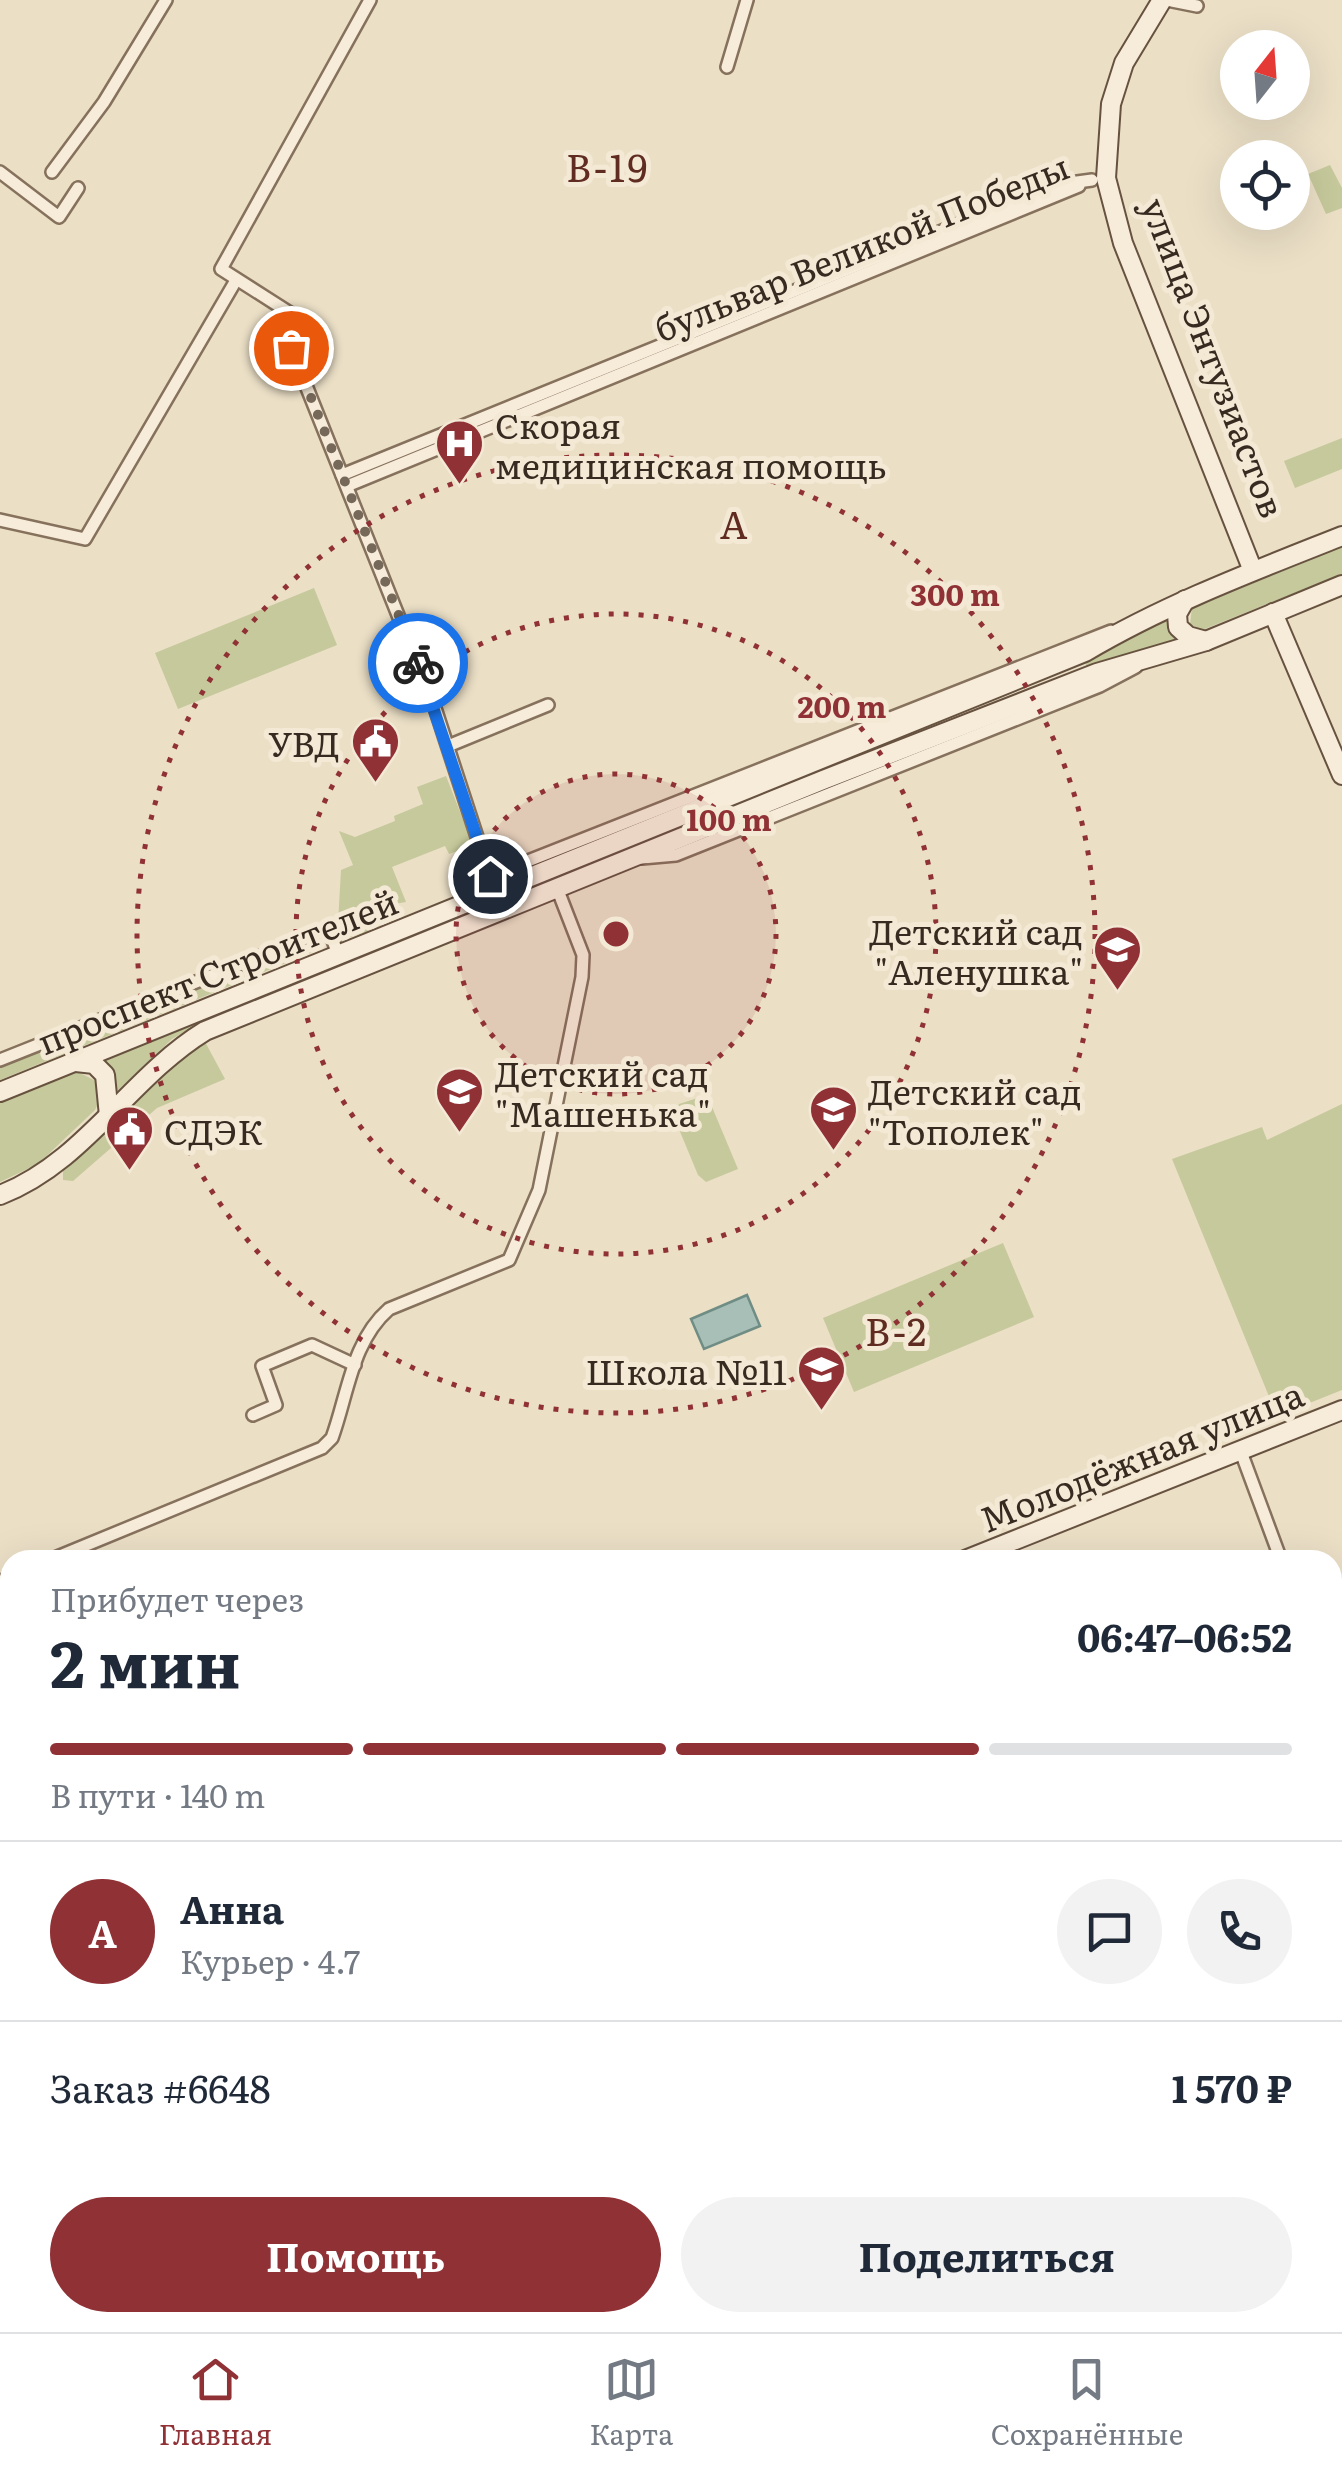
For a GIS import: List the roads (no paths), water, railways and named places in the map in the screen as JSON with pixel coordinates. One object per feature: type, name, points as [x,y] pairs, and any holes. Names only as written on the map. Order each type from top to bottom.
[{"type":"main road","name":"улица Энтузиастов","points":[[1168,0],[1130,70],[1117,106],[1116,175],[1131,242],[1257,570]]},
{"type":"main road","name":"проспект Строителей","points":[[0,1092],[338,956],[492,884],[1085,652],[1134,623],[1342,536]]},
{"type":"main road","name":"проспект Строителей","points":[[0,1195],[51,1168],[174,1050],[205,1032],[623,860],[1097,673],[1206,641],[1342,584]]},
{"type":"main road","points":[[1185,600],[1177,614],[1178,626],[1188,636],[1206,641]]},
{"type":"main road","points":[[1277,612],[1342,752]]},
{"type":"main road","points":[[1277,612],[1342,775]]},
{"type":"main road","points":[[74,1062],[94,1064],[106,1076],[109,1116]]},
{"type":"main road","name":"Молодёжная улица","points":[[991,1550],[1342,1410]]},
{"type":"street","points":[[52,172],[104,102],[166,0]]},
{"type":"street","points":[[370,0],[221,269],[235,282],[304,322],[291,348],[448,746],[492,884]]},
{"type":"street","points":[[727,67],[747,0]]},
{"type":"street","points":[[1168,0],[1197,6]]},
{"type":"street","points":[[0,172],[58,217],[78,188]]},
{"type":"street","name":"бульвар Великой Победы","points":[[1092,180],[344,481],[1055,185],[1092,180]]},
{"type":"street","points":[[0,520],[84,539],[235,282]]},
{"type":"street","points":[[448,746],[548,704]]},
{"type":"street","points":[[74,1550],[322,1448],[332,1438],[355,1365],[374,1322],[389,1310],[508,1260],[533,1210],[582,977],[584,955],[556,888]]},
{"type":"street","points":[[0,1060],[329,929],[338,956]]},
{"type":"street","points":[[253,1415],[276,1406],[262,1366],[312,1345],[355,1365]]},
{"type":"street","points":[[1241,1452],[1277,1550]]},
{"type":"water","points":[[747,1295],[760,1326],[704,1349],[691,1319]]},
{"type":"place","name":"Скорая медицинская помощь","points":[[460,486]]},
{"type":"place","name":"УВД","points":[[375,784]]},
{"type":"place","name":"Детский сад \"Аленушка\"","points":[[1118,992]]},
{"type":"place","name":"Детский сад \"Машенька\"","points":[[460,1134]]},
{"type":"place","name":"Детский сад \"Тополек\"","points":[[833,1152]]},
{"type":"place","name":"СДЭК","points":[[129,1172]]},
{"type":"place","name":"Школа №11","points":[[822,1412]]},
{"type":"district","name":"В-19","points":[[608,165]]},
{"type":"district","name":"А","points":[[735,522]]},
{"type":"district","name":"В-2","points":[[897,1329]]}]
